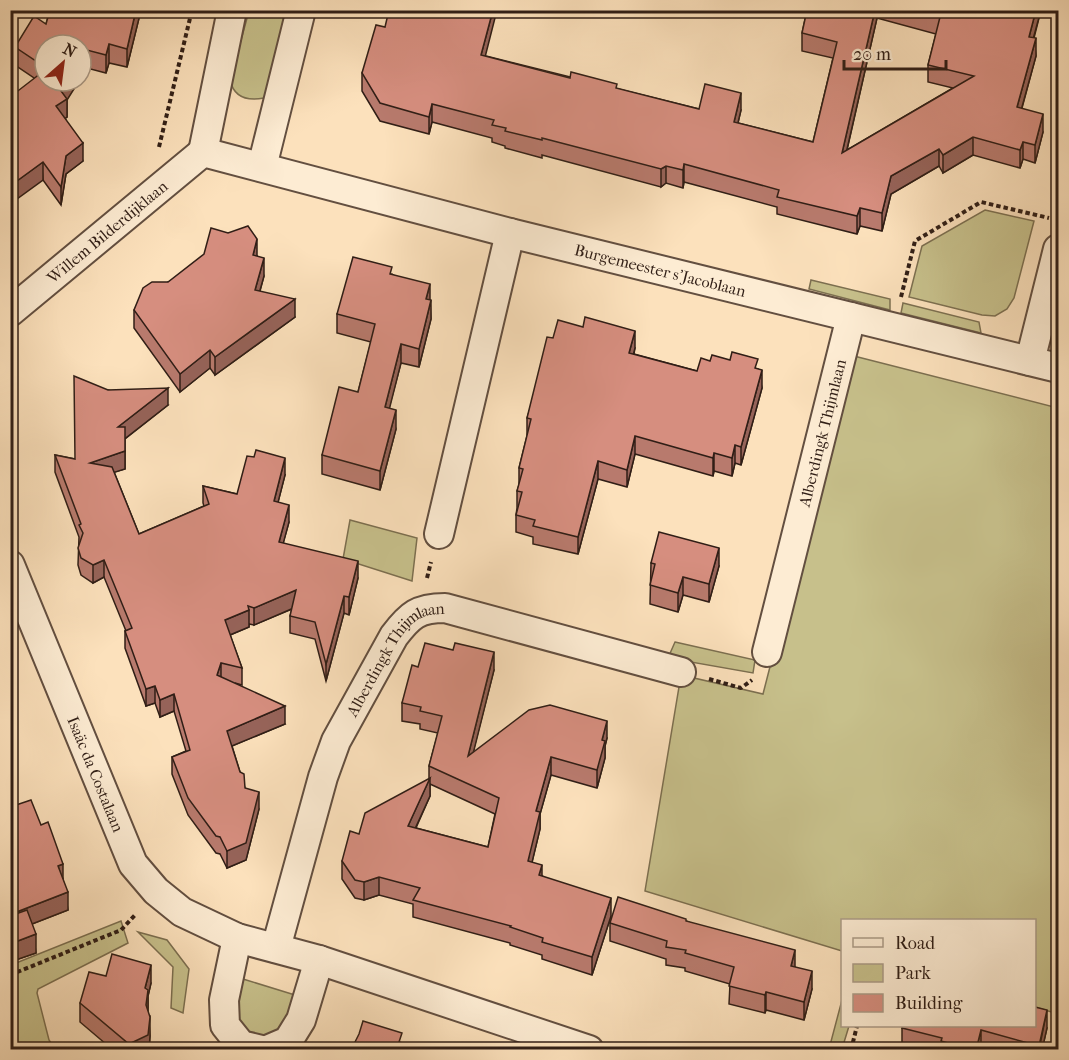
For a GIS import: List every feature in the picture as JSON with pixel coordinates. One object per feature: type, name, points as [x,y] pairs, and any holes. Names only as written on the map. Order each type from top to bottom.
[{"type":"street","points":[[232,10],[203,152],[262,166],[301,10]]},
{"type":"street","name":"Willem Bilderdijklaan","points":[[10,312],[203,152]]},
{"type":"street","name":"Burgemeester s'Jacoblaan","points":[[262,166],[510,233],[1059,368]]},
{"type":"street","points":[[439,534],[510,233]]},
{"type":"street","points":[[1030,361],[1059,249]]},
{"type":"street","name":"Alberdingk Thijmlaan","points":[[767,652],[851,317]]},
{"type":"street","name":"Isaäc da Costalaan","points":[[10,565],[133,864],[156,891],[182,912],[237,938],[319,960],[589,1050]]},
{"type":"street","name":"Alberdingk Thijmlaan","points":[[276,948],[322,777],[336,741],[394,636],[406,621],[425,608],[445,608],[681,672]]},
{"type":"street","points":[[237,938],[224,1000],[225,1025],[241,1045],[262,1050]]},
{"type":"street","points":[[267,1050],[288,1041],[301,1020],[319,960]]},
{"type":"path","points":[[146,200],[192,10]]},
{"type":"path","points":[[901,297],[915,241],[981,202],[1059,220]]},
{"type":"path","points":[[10,975],[121,930]]},
{"type":"path","points":[[851,1050],[857,1027]]},
{"type":"green space","points":[[249,11],[290,11],[270,89],[264,98],[258,99],[242,97],[235,91],[230,80]]},
{"type":"green space","points":[[985,210],[1034,221],[1014,298],[1007,309],[995,316],[982,315],[909,297],[922,246]]},
{"type":"green space","points":[[811,280],[890,299],[890,310],[809,289]]},
{"type":"green space","points":[[903,303],[979,322],[981,333],[901,313]]},
{"type":"green space","points":[[850,355],[1058,408],[1058,1014],[1036,1007],[1036,919],[841,919],[841,951],[645,891],[681,675],[763,694]]},
{"type":"green space","points":[[350,520],[417,538],[412,581],[343,559]]},
{"type":"green space","points":[[675,642],[755,660],[753,673],[668,658]]},
{"type":"green space","points":[[121,921],[128,943],[38,989],[37,993],[49,1040],[55,1049],[11,1049],[11,965]]},
{"type":"green space","points":[[138,932],[167,940],[189,969],[183,1013],[171,1008],[173,967]]},
{"type":"green space","points":[[243,979],[295,995],[284,1027],[261,1039],[248,1035],[241,1029],[235,1015],[235,1008]]},
{"type":"green space","points":[[841,1004],[841,1027],[849,1027],[842,1049],[829,1049]]},
{"type":"building","points":[[50,10],[136,10],[127,49],[109,44],[106,55],[93,52],[93,33],[33,33],[33,59],[15,47],[34,16],[46,24]]},
{"type":"building","points":[[389,10],[493,10],[481,55],[570,78],[571,72],[617,84],[616,88],[699,109],[705,84],[741,93],[734,122],[813,142],[837,42],[802,33],[807,10],[875,10],[842,153],[974,76],[928,65],[940,17],[914,10],[1036,10],[1029,37],[1036,38],[1017,107],[1043,114],[1035,145],[1023,142],[1020,150],[973,137],[943,155],[939,149],[891,176],[882,213],[860,208],[857,216],[777,197],[779,190],[684,164],[683,170],[666,166],[661,169],[542,138],[542,140],[505,131],[506,128],[492,125],[494,120],[432,104],[429,117],[380,103],[362,73],[376,25],[385,27]]},
{"type":"building","points":[[33,79],[33,93],[62,93],[67,99],[56,106],[83,143],[66,156],[61,187],[43,162],[10,186],[10,97]]},
{"type":"building","points":[[248,226],[257,239],[253,255],[264,258],[255,290],[295,299],[215,357],[210,350],[180,374],[134,310],[143,288],[152,282],[168,282],[204,254],[211,228],[228,233]]},
{"type":"building","points":[[353,257],[392,267],[390,274],[430,284],[426,299],[431,300],[419,349],[401,344],[385,407],[396,410],[380,471],[322,455],[339,387],[358,392],[375,324],[337,314]]},
{"type":"building","points":[[585,317],[635,331],[629,353],[697,371],[701,358],[710,361],[712,355],[730,360],[732,352],[758,359],[755,368],[762,370],[741,447],[735,445],[732,458],[714,453],[713,458],[635,436],[627,470],[598,461],[578,537],[533,526],[535,520],[516,515],[522,492],[517,491],[523,469],[519,468],[531,419],[527,418],[547,337],[553,338],[558,320],[583,327]]},
{"type":"building","points":[[74,376],[108,390],[168,388],[118,427],[125,427],[125,451],[90,463],[112,467],[139,534],[209,504],[203,486],[237,494],[247,456],[254,457],[256,450],[285,458],[274,501],[289,505],[279,542],[358,561],[349,597],[344,596],[326,664],[315,622],[290,616],[296,590],[254,608],[248,606],[249,610],[225,620],[242,668],[221,663],[217,675],[285,706],[227,731],[240,772],[244,774],[245,788],[259,792],[246,843],[227,851],[220,837],[216,836],[188,798],[172,757],[190,750],[174,694],[160,700],[155,686],[146,689],[125,631],[132,628],[104,560],[93,565],[81,558],[78,548],[83,533],[79,525],[81,524],[55,455],[75,459]]},
{"type":"building","points":[[659,532],[719,548],[709,584],[683,577],[678,593],[650,585],[655,564],[651,563]]},
{"type":"building","points":[[425,643],[453,650],[455,643],[494,652],[468,756],[529,710],[550,705],[607,721],[602,740],[605,741],[597,770],[551,757],[536,811],[540,812],[528,861],[542,865],[539,875],[611,898],[592,957],[542,942],[543,938],[511,926],[413,900],[420,888],[379,877],[364,882],[355,880],[342,861],[350,831],[359,834],[365,813],[430,778],[408,826],[488,847],[499,798],[429,766],[442,716],[420,711],[421,707],[402,703],[412,665],[418,667]]},
{"type":"building","points":[[31,800],[41,825],[48,822],[63,864],[58,866],[68,892],[14,913],[10,905],[10,807]]},
{"type":"building","points":[[618,897],[686,919],[686,921],[795,950],[791,966],[812,971],[804,1002],[766,992],[765,995],[729,986],[734,967],[685,953],[686,950],[666,947],[667,941],[610,923]]},
{"type":"building","points":[[27,910],[36,934],[10,944],[10,916]]},
{"type":"building","points":[[112,954],[151,965],[145,988],[148,990],[146,1005],[150,1017],[148,1035],[129,1044],[80,1003],[89,972],[106,976]]},
{"type":"building","points":[[1036,1007],[1047,1010],[1039,1046],[981,1030],[976,1050],[972,1050],[941,1041],[942,1038],[902,1028],[1036,1027]]},
{"type":"building","points":[[363,1021],[402,1033],[399,1042],[428,1050],[351,1050]]}]
